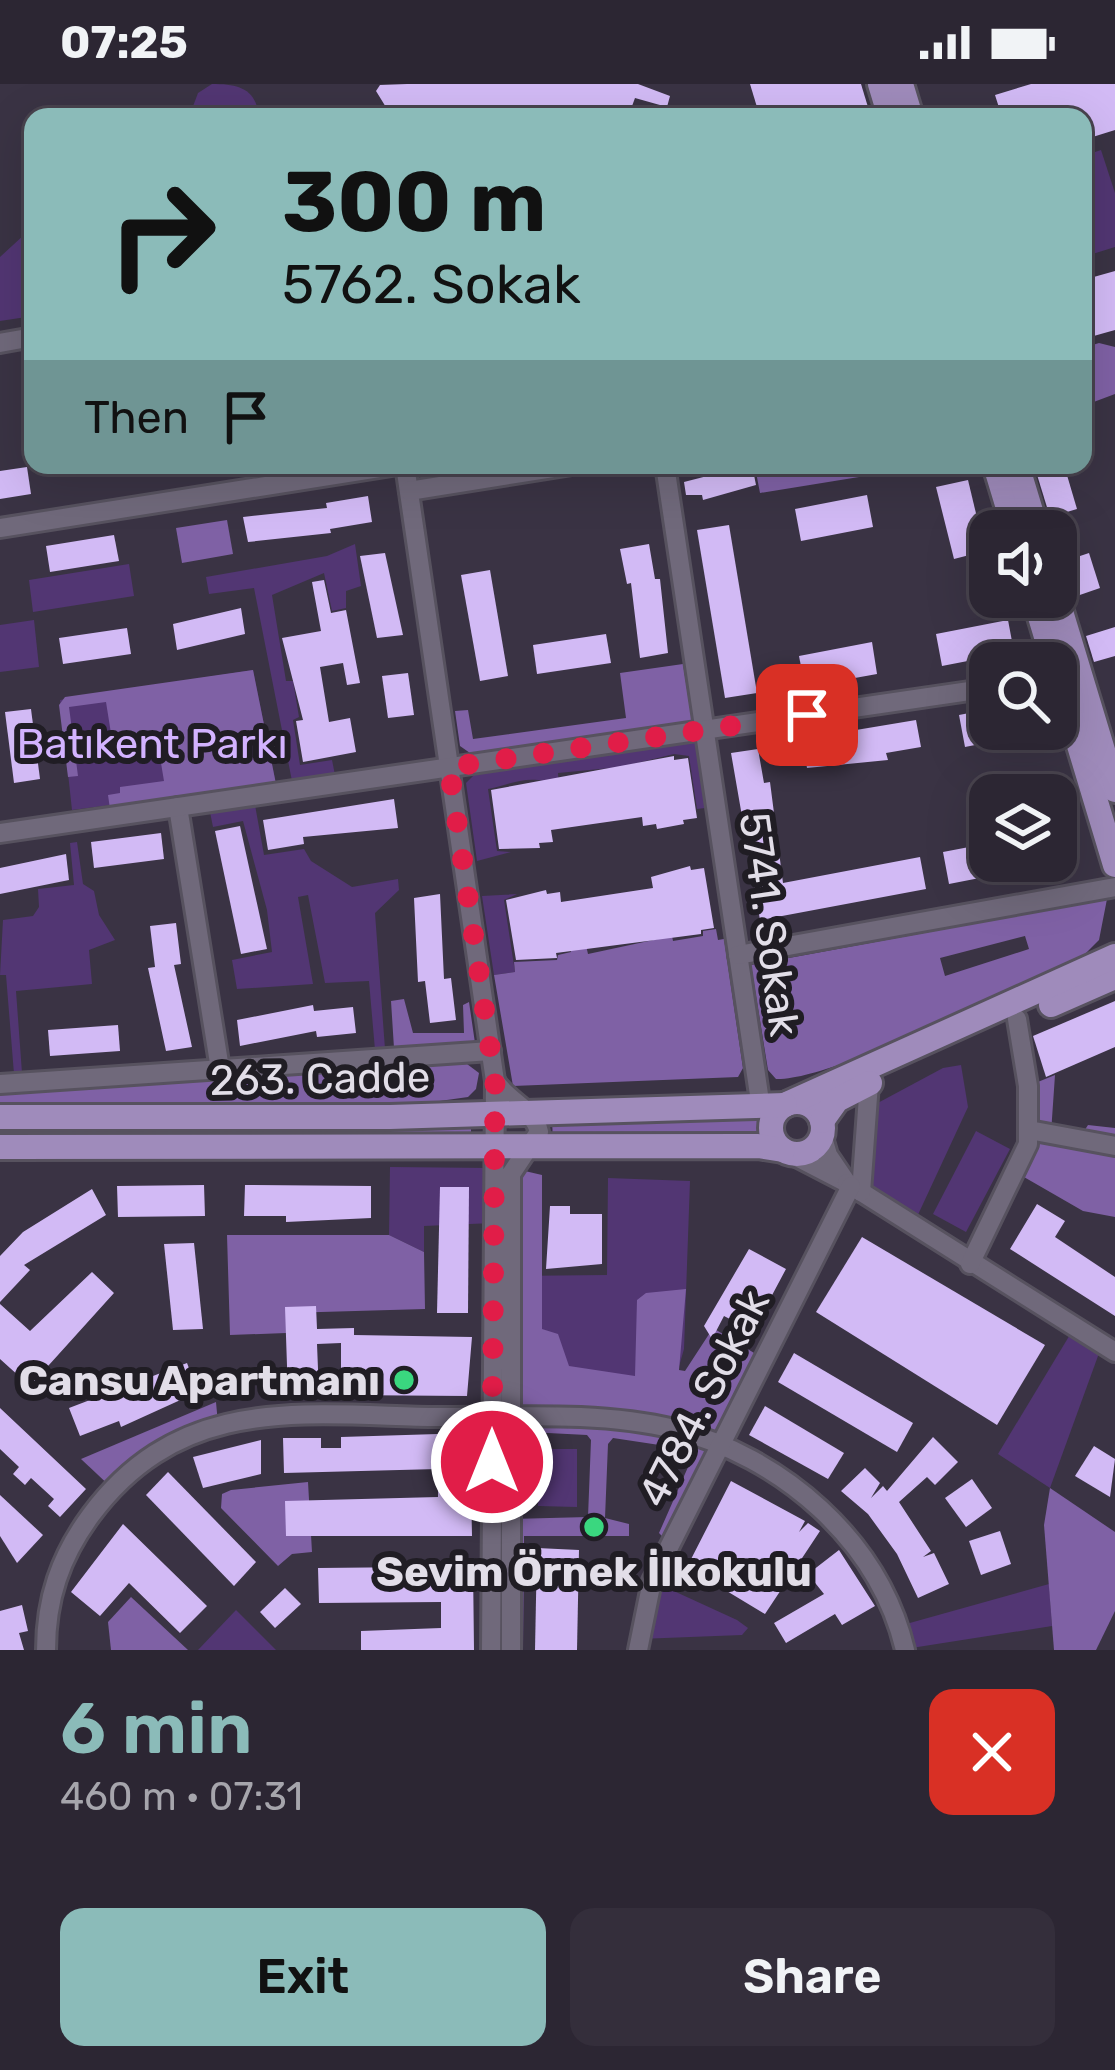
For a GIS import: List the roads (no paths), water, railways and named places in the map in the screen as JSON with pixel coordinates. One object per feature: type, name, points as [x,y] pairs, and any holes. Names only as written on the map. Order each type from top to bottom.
[{"type":"main road","points":[[998,474],[1009,510]]},
{"type":"main road","points":[[1020,474],[1030,510]]},
{"type":"main road","points":[[1077,706],[1115,790]]},
{"type":"main road","points":[[1077,729],[1115,865]]},
{"type":"main road","name":"263. Cadde","points":[[0,1117],[494,1115],[778,1105],[1115,956]]},
{"type":"main road","points":[[822,1128],[813,1108],[778,1105],[770,1127],[787,1152],[809,1151],[822,1128],[837,1100],[1115,977]]},
{"type":"main road","name":"263. Cadde","points":[[0,1147],[787,1152]]},
{"type":"street","points":[[0,528],[345,474]]},
{"type":"street","points":[[404,474],[495,1081],[491,1147],[511,1650]]},
{"type":"street","points":[[409,491],[516,474]]},
{"type":"street","name":"5741. Sokak","points":[[666,474],[738,955],[778,1105]]},
{"type":"street","points":[[0,833],[969,691]]},
{"type":"street","points":[[178,807],[220,1069]]},
{"type":"street","points":[[738,955],[1115,887]]},
{"type":"street","points":[[970,1264],[1022,1162],[1029,1130],[1028,1086],[1017,1019]]},
{"type":"street","points":[[0,1084],[491,1051]]},
{"type":"street","points":[[491,1650],[511,1171],[539,1132],[530,1114],[506,1097],[495,1081]]},
{"type":"street","points":[[853,1187],[869,1083]]},
{"type":"street","points":[[822,1128],[828,1155],[853,1187]]},
{"type":"street","points":[[1029,1130],[1115,1146]]},
{"type":"street","points":[[787,1152],[853,1187],[1115,1352]]},
{"type":"street","name":"4784. Sokak","points":[[638,1650],[652,1581],[853,1187]]},
{"type":"street","points":[[46,1650],[50,1595],[77,1536],[124,1478],[173,1441],[210,1426],[257,1416],[501,1417],[642,1424],[719,1447],[809,1499],[854,1540],[892,1606],[905,1650]]},
{"type":"place","name":"Cansu Apartmanı","points":[[404,1380]]},
{"type":"place","name":"Sevim Örnek İlkokulu","points":[[594,1527]]},
{"type":"park label","name":"Batıkent Parkı","points":[[152,743]]}]
